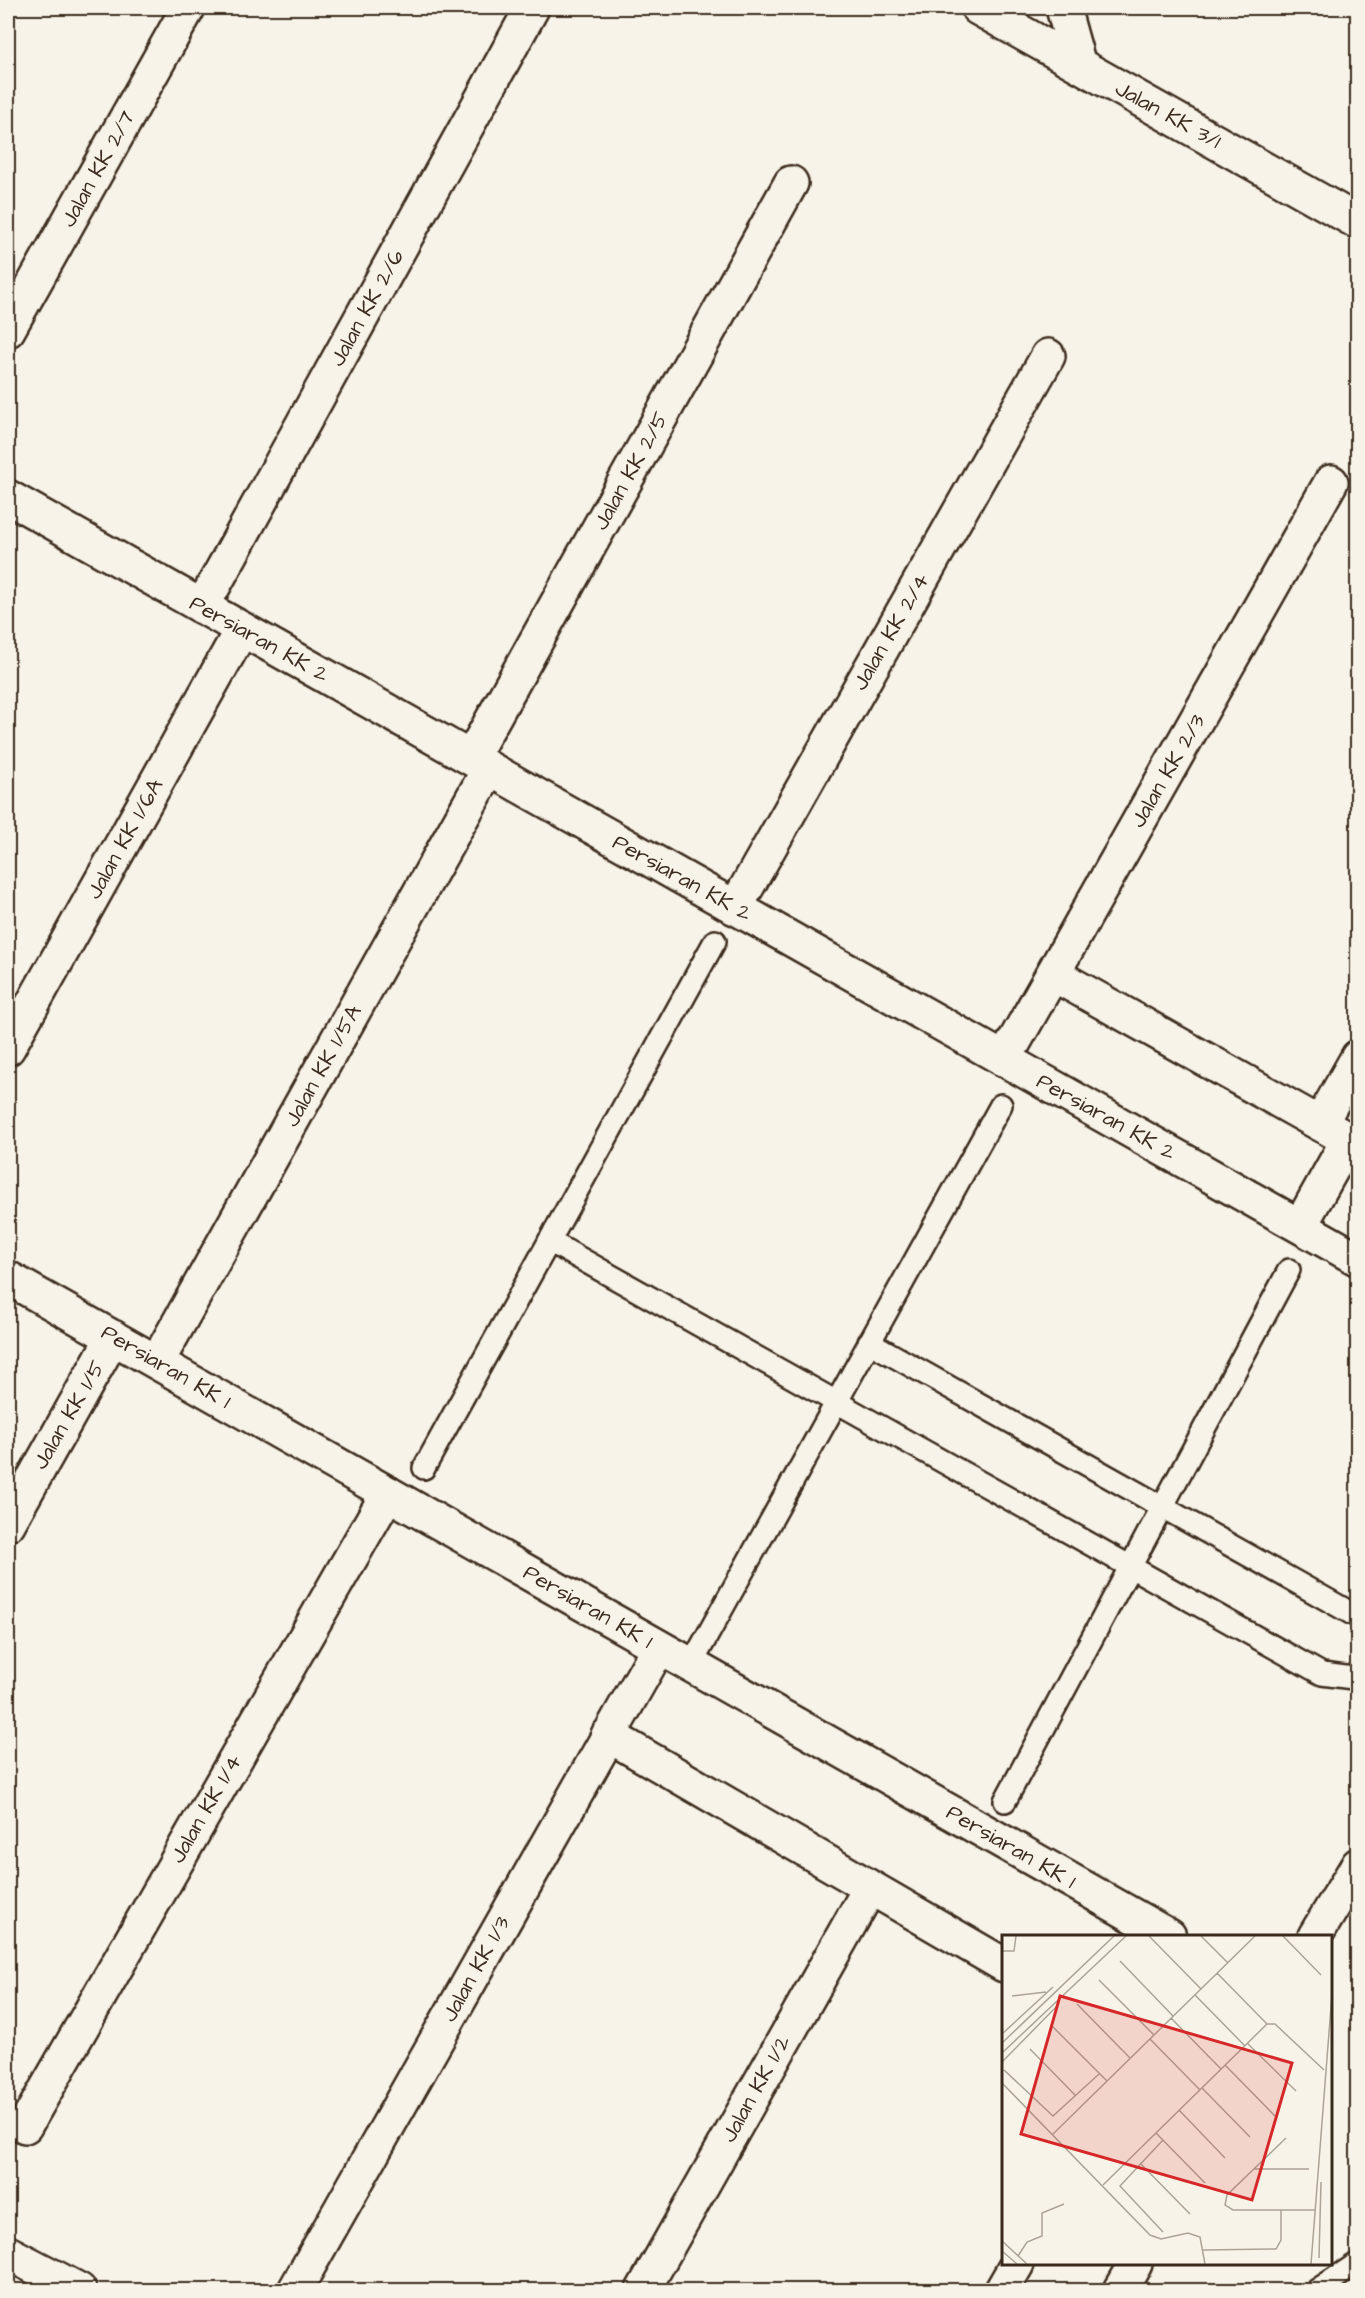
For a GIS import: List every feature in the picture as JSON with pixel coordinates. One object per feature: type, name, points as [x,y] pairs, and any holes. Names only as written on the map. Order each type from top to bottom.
[{"type":"street","name":"Jalan KK 2/7","points":[[8,330],[188,8]]},
{"type":"street","name":"Jalan KK 2/6","points":[[202,607],[532,8]]},
{"type":"street","name":"Jalan KK 3/1","points":[[978,8],[1358,222]]},
{"type":"street","points":[[1063,8],[1079,65]]},
{"type":"street","name":"Jalan KK 2/5","points":[[480,764],[791,183]]},
{"type":"street","name":"Jalan KK 2/4","points":[[735,908],[1048,356]]},
{"type":"street","name":"Jalan KK 2/3","points":[[1004,1059],[1332,482]]},
{"type":"street","name":"Persiaran KK 2","points":[[8,497],[1358,1259]]},
{"type":"street","name":"Jalan KK 1/6A","points":[[8,1048],[242,630]]},
{"type":"street","name":"Jalan KK 1/5A","points":[[157,1362],[480,764]]},
{"type":"street","points":[[1053,974],[1353,1142],[1300,1226]]},
{"type":"street","points":[[1320,1124],[1358,1057]]},
{"type":"street","name":"Persiaran KK 1","points":[[8,1278],[1167,1935]]},
{"type":"street","name":"Jalan KK 1/5","points":[[8,1524],[113,1337]]},
{"type":"street","name":"Jalan KK 1/4","points":[[25,2126],[388,1493]]},
{"type":"street","name":"Jalan KK 1/3","points":[[295,2290],[659,1647]]},
{"type":"street","points":[[608,1736],[1002,1964]]},
{"type":"street","points":[[1316,1935],[1358,1864]]},
{"type":"street","name":"Jalan KK 1/2","points":[[643,2290],[870,1887]]},
{"type":"street","points":[[8,2253],[79,2290]]},
{"type":"street","points":[[1002,2290],[1016,2265]]},
{"type":"street","points":[[1120,2290],[1134,2265]]},
{"type":"lane","points":[[424,1468],[715,941]]},
{"type":"lane","points":[[691,1665],[1000,1105]]},
{"type":"lane","points":[[549,1241],[1322,1674],[1356,1676]]},
{"type":"lane","points":[[1005,1801],[1289,1270]]},
{"type":"lane","points":[[869,1342],[1358,1617]]},
{"type":"lane","points":[[1317,2290],[1358,2263]]}]
